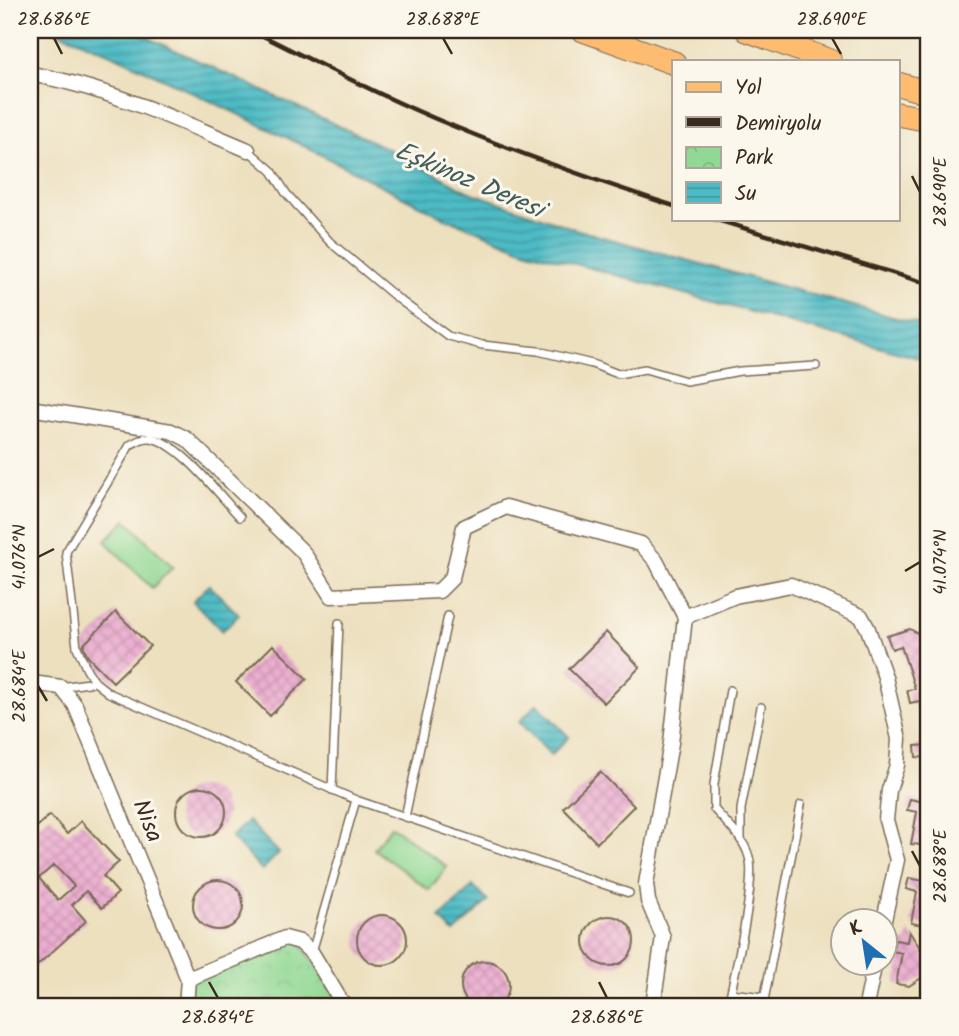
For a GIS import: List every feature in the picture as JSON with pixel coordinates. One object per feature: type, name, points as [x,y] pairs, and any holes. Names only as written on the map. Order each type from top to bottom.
[{"type":"main road","points":[[583,30],[672,62]]},
{"type":"main road","points":[[747,30],[827,60]]},
{"type":"main road","points":[[900,85],[929,93]]},
{"type":"main road","points":[[900,114],[929,120]]},
{"type":"street","points":[[30,74],[62,79],[152,109],[248,150]]},
{"type":"street","points":[[30,408],[171,431],[187,439],[303,552],[331,596],[439,591],[452,578],[464,527],[506,507],[641,544],[656,561],[685,617],[671,743],[646,884],[648,901],[663,937],[653,1006]]},
{"type":"street","points":[[685,617],[735,596],[791,585],[861,616],[869,629],[885,677],[900,739],[897,765],[889,790],[886,820],[897,860],[887,906]]},
{"type":"street","points":[[30,687],[39,684],[61,687]]},
{"type":"street","name":"Nisa","points":[[61,687],[75,705],[188,979],[186,1006]]},
{"type":"street","points":[[188,979],[285,939],[300,942],[312,953],[344,1006]]},
{"type":"street","points":[[866,1006],[872,976]]},
{"type":"lane","points":[[248,150],[272,171],[286,193],[330,242],[448,337],[482,345],[538,351],[592,364],[618,374],[645,369],[686,381],[740,371],[816,366]]},
{"type":"lane","points":[[240,517],[181,455],[165,444],[150,438],[130,445],[66,552],[78,647],[95,682],[109,692],[356,800],[629,893]]},
{"type":"lane","points":[[405,817],[449,616]]},
{"type":"lane","points":[[332,790],[339,623]]},
{"type":"lane","points":[[61,687],[95,682]]},
{"type":"lane","points":[[729,1006],[751,881],[749,857],[741,840],[714,809],[713,802],[730,690]]},
{"type":"lane","points":[[741,840],[741,809],[761,707]]},
{"type":"lane","points":[[312,953],[356,800]]},
{"type":"lane","points":[[763,1006],[801,805]]},
{"type":"lane","points":[[731,993],[764,997]]},
{"type":"green space","points":[[126,520],[173,567],[152,588],[105,541]]},
{"type":"green space","points":[[391,826],[447,867],[429,890],[374,849]]},
{"type":"green space","points":[[285,938],[300,942],[344,1006],[186,1006],[188,979]]},
{"type":"water","points":[[54,30],[132,30],[399,154],[467,191],[578,230],[929,327],[929,361],[525,250],[445,218],[294,141],[118,57]]},
{"type":"water","points":[[209,585],[239,615],[222,631],[193,601]]},
{"type":"water","points":[[537,704],[569,737],[551,755],[519,722]]},
{"type":"water","points":[[248,821],[279,853],[262,870],[231,837]]},
{"type":"water","points":[[473,886],[488,901],[454,933],[440,918]]},
{"type":"building","points":[[116,612],[150,646],[113,682],[88,657],[83,645]]},
{"type":"building","points":[[910,629],[929,640],[929,661],[920,679],[929,686],[929,720],[925,720],[920,701],[910,703],[907,690],[915,689],[901,646],[892,649],[887,636]]},
{"type":"building","points":[[606,632],[640,667],[604,703],[569,669]]},
{"type":"building","points":[[273,645],[307,679],[270,716],[236,682]]},
{"type":"building","points":[[929,745],[929,758],[916,757],[915,746]]},
{"type":"building","points":[[600,772],[634,806],[597,843],[563,808]]},
{"type":"building","points":[[201,787],[218,795],[226,812],[218,829],[201,837],[184,829],[176,812],[184,795]]},
{"type":"building","points":[[910,799],[929,803],[929,842],[923,845],[911,844],[917,812],[907,810]]},
{"type":"building","points":[[50,815],[67,834],[81,821],[119,862],[103,876],[118,893],[102,908],[86,891],[72,905],[86,921],[30,972],[30,833]],"holes":[[[54,865],[74,886],[58,900],[39,878]]]},
{"type":"building","points":[[909,878],[929,882],[929,921],[923,925],[911,923],[917,892],[906,889]]},
{"type":"building","points":[[218,880],[235,888],[243,905],[235,922],[218,930],[201,922],[193,905],[201,888]]},
{"type":"building","points":[[382,915],[399,923],[407,940],[399,957],[382,965],[365,957],[357,940],[365,923]]},
{"type":"building","points":[[609,916],[626,924],[634,941],[626,958],[609,966],[592,958],[584,941],[592,924]]},
{"type":"building","points":[[909,931],[929,962],[929,973],[909,986],[896,984],[898,976],[900,976],[900,941],[907,942]]},
{"type":"building","points":[[485,961],[502,968],[509,985],[502,1002],[485,1009],[468,1002],[461,985],[468,968]]},
{"type":"railway","points":[[251,30],[376,92],[453,126],[672,205]]},
{"type":"railway","points":[[717,220],[929,284]]},
{"type":"water label","name":"Eşkinoz Deresi","points":[[469,181]]}]
